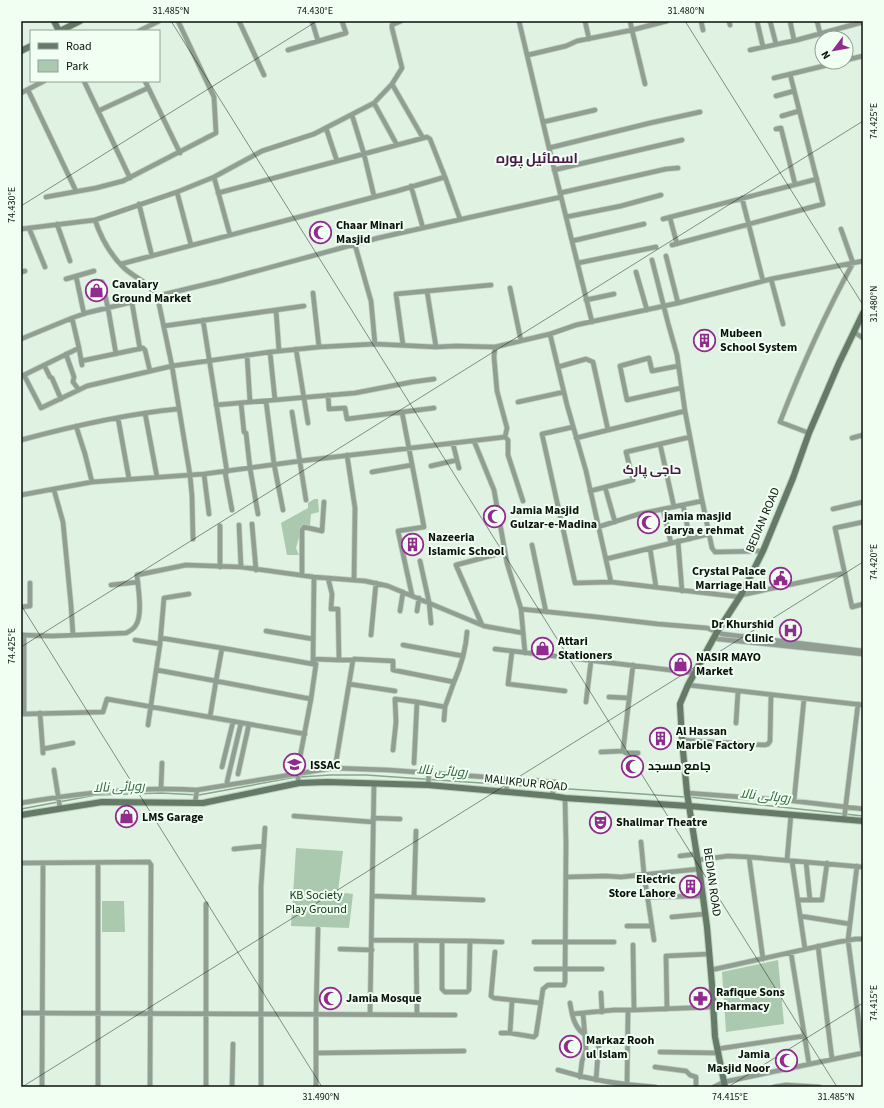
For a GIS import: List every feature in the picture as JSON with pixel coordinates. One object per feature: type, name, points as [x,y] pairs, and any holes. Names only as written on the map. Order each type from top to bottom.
[{"type":"street","points":[[54,21],[59,30]]},
{"type":"street","points":[[62,30],[80,21]]},
{"type":"street","points":[[142,30],[159,21]]},
{"type":"street","points":[[46,197],[96,188],[130,178],[180,153],[216,132],[214,97],[178,21]]},
{"type":"street","points":[[239,21],[264,75]]},
{"type":"street","points":[[312,21],[318,41]]},
{"type":"street","points":[[288,50],[346,33],[342,21]]},
{"type":"street","points":[[21,229],[95,220],[177,192],[214,177],[262,151],[314,134],[374,103],[392,84],[402,68],[392,28],[392,25],[395,22],[401,21]]},
{"type":"street","points":[[519,21],[592,322]]},
{"type":"street","points":[[585,21],[589,39]]},
{"type":"street","points":[[630,21],[645,84]]},
{"type":"street","points":[[528,55],[566,46],[577,41],[667,21]]},
{"type":"street","points":[[701,21],[703,30]]},
{"type":"street","points":[[757,21],[763,47]]},
{"type":"street","points":[[770,21],[776,44]]},
{"type":"street","points":[[790,21],[794,40]]},
{"type":"street","points":[[833,30],[860,22]]},
{"type":"street","points":[[750,50],[814,35]]},
{"type":"street","points":[[21,51],[30,46]]},
{"type":"street","points":[[774,78],[814,68]]},
{"type":"street","points":[[670,218],[674,245],[823,204],[790,74]]},
{"type":"street","points":[[21,93],[42,82]]},
{"type":"street","points":[[84,82],[130,178]]},
{"type":"street","points":[[145,82],[180,153]]},
{"type":"street","points":[[392,84],[423,138]]},
{"type":"street","points":[[98,111],[148,88]]},
{"type":"street","points":[[28,90],[76,191]]},
{"type":"street","points":[[776,96],[794,91]]},
{"type":"street","points":[[374,103],[397,145]]},
{"type":"street","points":[[543,122],[595,110]]},
{"type":"street","points":[[782,116],[800,111]]},
{"type":"street","points":[[549,148],[700,112]]},
{"type":"street","points":[[352,115],[364,154],[374,196]]},
{"type":"street","points":[[326,128],[337,161]]},
{"type":"street","points":[[776,129],[781,128],[795,184]]},
{"type":"street","points":[[218,193],[428,137],[445,177],[460,219]]},
{"type":"street","points":[[554,170],[682,140]]},
{"type":"street","points":[[21,339],[84,314],[157,297],[423,228],[666,169],[678,168]]},
{"type":"street","points":[[214,177],[230,235]]},
{"type":"street","points":[[121,264],[445,177]]},
{"type":"street","points":[[663,219],[817,179]]},
{"type":"street","points":[[411,186],[423,228]]},
{"type":"street","points":[[177,192],[191,245]]},
{"type":"street","points":[[566,217],[621,206],[661,195]]},
{"type":"street","points":[[742,198],[763,281]]},
{"type":"street","points":[[140,204],[152,256]]},
{"type":"street","points":[[95,220],[100,235],[108,249],[129,272],[142,279],[157,297],[172,366],[190,475],[193,539]]},
{"type":"street","points":[[58,224],[70,261]]},
{"type":"street","points":[[572,240],[644,224]]},
{"type":"street","points":[[29,228],[45,267]]},
{"type":"street","points":[[809,433],[780,422],[800,370],[853,263],[841,229]]},
{"type":"street","points":[[355,245],[371,301],[375,344]]},
{"type":"street","points":[[578,263],[656,247]]},
{"type":"street","points":[[666,256],[678,303]]},
{"type":"street","points":[[652,260],[677,355],[685,411],[712,548],[715,552],[763,551]]},
{"type":"street","points":[[79,348],[22,376],[41,408],[87,386],[172,366],[247,355],[319,347],[375,344],[436,347],[495,347],[550,334],[576,325],[678,303],[771,279],[863,261]]},
{"type":"street","points":[[66,279],[94,270]]},
{"type":"street","points":[[636,272],[647,310]]},
{"type":"street","points":[[76,276],[84,314]]},
{"type":"street","points":[[771,279],[783,324]]},
{"type":"street","points":[[102,282],[116,354]]},
{"type":"street","points":[[403,345],[396,294],[491,285]]},
{"type":"street","points":[[510,288],[521,341]]},
{"type":"street","points":[[427,291],[436,347]]},
{"type":"street","points":[[313,293],[319,347]]},
{"type":"street","points":[[586,300],[614,294]]},
{"type":"street","points":[[132,303],[140,349]]},
{"type":"street","points":[[164,326],[304,306]]},
{"type":"street","points":[[276,310],[279,351]]},
{"type":"street","name":"BEDIAN ROAD","points":[[724,1085],[715,1037],[711,970],[703,896],[688,805],[680,704],[688,685],[716,635],[741,596],[763,551],[809,433],[839,363],[863,313]]},
{"type":"street","points":[[72,318],[81,363],[116,354],[145,349],[150,371]]},
{"type":"street","points":[[203,320],[232,510]]},
{"type":"street","points":[[854,332],[863,338]]},
{"type":"street","points":[[550,334],[590,491],[611,582]]},
{"type":"street","points":[[495,347],[494,357],[497,391],[508,428],[505,437]]},
{"type":"street","points":[[296,349],[308,423]]},
{"type":"street","points":[[270,352],[274,400]]},
{"type":"street","points":[[66,354],[74,377],[73,382],[79,390]]},
{"type":"street","points":[[247,355],[250,402]]},
{"type":"street","points":[[678,366],[652,371],[649,358],[620,366],[627,400],[681,388]]},
{"type":"street","points":[[558,367],[586,360],[593,362],[608,430]]},
{"type":"street","points":[[44,365],[61,398]]},
{"type":"street","points":[[216,406],[355,393],[434,379]]},
{"type":"street","points":[[518,402],[564,392]]},
{"type":"street","points":[[328,395],[329,409],[345,408],[347,419],[434,408]]},
{"type":"street","points":[[266,401],[274,464],[283,510]]},
{"type":"street","points":[[241,403],[244,432],[246,433],[258,514]]},
{"type":"street","points":[[21,440],[76,426],[145,413],[178,409]]},
{"type":"street","points":[[576,438],[685,411]]},
{"type":"street","points":[[292,412],[306,500]]},
{"type":"street","points":[[402,412],[424,527],[398,532],[412,596]]},
{"type":"street","points":[[145,413],[157,477]]},
{"type":"street","points":[[118,418],[129,479]]},
{"type":"street","points":[[76,426],[92,482]]},
{"type":"street","points":[[573,427],[542,434],[575,583],[611,582],[682,591],[741,596],[845,573]]},
{"type":"street","points":[[852,438],[863,435]]},
{"type":"street","points":[[21,495],[92,482],[226,472],[274,464],[505,437]]},
{"type":"street","points":[[505,437],[508,440],[508,455],[523,501]]},
{"type":"street","points":[[590,491],[633,480],[626,452],[690,437]]},
{"type":"street","points":[[474,441],[494,490],[505,552],[521,609],[525,653]]},
{"type":"street","points":[[453,444],[459,468]]},
{"type":"street","points":[[660,444],[674,507]]},
{"type":"street","points":[[347,455],[355,508],[354,580]]},
{"type":"street","points":[[431,466],[457,460]]},
{"type":"street","points":[[372,472],[412,465]]},
{"type":"street","points":[[204,474],[208,514]]},
{"type":"street","points":[[605,487],[615,522]]},
{"type":"street","points":[[54,490],[63,522],[73,635]]},
{"type":"street","points":[[598,527],[639,514],[702,501]]},
{"type":"street","points":[[302,575],[302,530],[304,527],[322,531],[324,502]]},
{"type":"street","points":[[833,509],[863,502]]},
{"type":"street","points":[[683,505],[690,539]]},
{"type":"street","points":[[663,509],[671,543]]},
{"type":"street","points":[[863,522],[835,528],[852,607],[863,604]]},
{"type":"street","points":[[252,524],[256,570]]},
{"type":"street","points":[[239,525],[241,567]]},
{"type":"street","points":[[220,526],[220,567]]},
{"type":"street","points":[[606,559],[709,534]]},
{"type":"street","points":[[678,541],[682,591]]},
{"type":"street","points":[[532,545],[546,612]]},
{"type":"street","points":[[650,548],[656,587]]},
{"type":"street","points":[[482,626],[456,566],[505,552]]},
{"type":"street","points":[[420,561],[429,602],[431,623]]},
{"type":"street","points":[[304,734],[107,699],[103,712],[24,714],[22,635],[120,634],[131,630],[135,627],[138,621],[137,574],[186,566],[241,567],[314,577],[376,583],[388,586],[429,602],[482,626],[523,633]]},
{"type":"street","points":[[298,782],[297,773],[316,664],[313,662],[314,577]]},
{"type":"street","points":[[328,578],[332,594],[331,609],[338,609],[339,660]]},
{"type":"street","points":[[111,585],[138,582]]},
{"type":"street","points":[[21,607],[30,606],[30,583]]},
{"type":"street","points":[[371,635],[376,583]]},
{"type":"street","points":[[400,611],[403,592]]},
{"type":"street","points":[[148,725],[157,670],[164,598],[190,594]]},
{"type":"street","points":[[417,611],[419,598]]},
{"type":"street","points":[[521,609],[707,628],[716,635],[722,634],[750,640],[863,654]]},
{"type":"street","points":[[266,630],[313,639]]},
{"type":"street","points":[[444,720],[445,707],[461,666],[467,632]]},
{"type":"street","points":[[161,638],[313,662],[354,659],[393,661],[393,670],[454,682]]},
{"type":"street","points":[[135,640],[160,644]]},
{"type":"street","points":[[750,640],[863,651]]},
{"type":"street","points":[[403,645],[463,656]]},
{"type":"street","points":[[210,717],[222,648]]},
{"type":"street","points":[[496,650],[695,673]]},
{"type":"street","points":[[512,651],[508,684],[564,691]]},
{"type":"street","points":[[335,768],[353,660]]},
{"type":"street","points":[[586,702],[591,661]]},
{"type":"street","points":[[623,751],[633,665]]},
{"type":"street","points":[[157,670],[311,699]]},
{"type":"street","points":[[349,684],[395,691]]},
{"type":"street","points":[[688,685],[861,705],[845,814]]},
{"type":"street","points":[[736,723],[738,691]]},
{"type":"street","points":[[682,740],[768,744],[770,741],[772,695]]},
{"type":"street","points":[[609,697],[629,698]]},
{"type":"street","points":[[394,750],[396,722],[395,699],[445,707]]},
{"type":"street","points":[[794,801],[804,699]]},
{"type":"street","points":[[414,763],[417,702]]},
{"type":"street","points":[[40,714],[43,751],[73,743]]},
{"type":"street","points":[[222,767],[234,722]]},
{"type":"street","points":[[227,782],[241,723]]},
{"type":"street","points":[[238,774],[249,724]]},
{"type":"street","points":[[601,752],[623,751],[626,753],[638,753]]},
{"type":"street","points":[[161,790],[162,764]]},
{"type":"street","points":[[21,803],[58,796],[104,791],[197,791],[297,773],[335,768],[388,770],[508,780],[555,782],[552,794]]},
{"type":"street","points":[[54,770],[60,806]]},
{"type":"street","points":[[428,783],[429,774]]},
{"type":"street","points":[[506,790],[508,780]]},
{"type":"street","name":"MALIKPUR ROAD","points":[[21,815],[60,806],[102,802],[195,801],[203,803],[298,782],[327,782],[428,783],[552,794],[565,798],[688,805],[791,814],[845,814],[863,821]]},
{"type":"street","points":[[370,1014],[374,783]]},
{"type":"street","points":[[195,801],[197,791]]},
{"type":"street","points":[[687,794],[794,801],[845,814],[863,809]]},
{"type":"street","points":[[501,1033],[536,1035],[542,992],[548,985],[564,985],[566,982],[565,798]]},
{"type":"street","points":[[791,814],[790,860],[798,900],[805,949]]},
{"type":"street","points":[[294,816],[373,820],[400,819]]},
{"type":"street","points":[[261,1087],[261,887],[265,828]]},
{"type":"street","points":[[414,897],[416,831]]},
{"type":"street","points":[[641,842],[644,874],[654,940]]},
{"type":"street","points":[[234,849],[264,846]]},
{"type":"street","points":[[680,856],[749,857],[863,867]]},
{"type":"street","points":[[749,857],[763,959]]},
{"type":"street","points":[[21,863],[98,863],[145,861],[149,862],[151,865],[150,1087]]},
{"type":"street","points":[[806,862],[810,900]]},
{"type":"street","points":[[42,863],[42,1087]]},
{"type":"street","points":[[98,863],[98,1087]]},
{"type":"street","points":[[798,900],[822,900],[827,863]]},
{"type":"street","points":[[714,1087],[809,1064],[863,1053],[848,940],[857,866]]},
{"type":"street","points":[[566,877],[621,877],[699,869]]},
{"type":"street","points":[[372,896],[483,900]]},
{"type":"street","points":[[648,897],[703,896]]},
{"type":"street","points":[[206,904],[206,1087]]},
{"type":"street","points":[[672,917],[705,914]]},
{"type":"street","points":[[800,916],[850,924]]},
{"type":"street","points":[[627,926],[652,926]]},
{"type":"street","points":[[316,1087],[318,929]]},
{"type":"street","points":[[711,970],[818,946],[848,940],[863,939]]},
{"type":"street","points":[[372,940],[502,942]]},
{"type":"street","points":[[416,941],[417,1015]]},
{"type":"street","points":[[442,941],[442,989],[445,992],[465,992],[469,990],[470,941]]},
{"type":"street","points":[[534,942],[614,942]]},
{"type":"street","points":[[633,945],[634,1010]]},
{"type":"street","points":[[818,946],[832,1059]]},
{"type":"street","points":[[340,949],[372,950]]},
{"type":"street","points":[[495,952],[491,996],[494,998],[512,1001],[541,1003]]},
{"type":"street","points":[[791,952],[809,1064]]},
{"type":"street","points":[[667,1009],[666,956],[709,954]]},
{"type":"street","points":[[536,969],[602,969]]},
{"type":"street","points":[[601,993],[602,1012]]},
{"type":"street","points":[[510,1033],[512,1001]]},
{"type":"street","points":[[570,1003],[576,1025],[584,1034]]},
{"type":"street","points":[[572,1014],[628,1010],[713,1007]]},
{"type":"street","points":[[628,1010],[628,1086]]},
{"type":"street","points":[[21,1013],[455,1015]]},
{"type":"street","points":[[580,1076],[582,1061],[586,1050],[583,1013]]},
{"type":"street","points":[[660,1052],[718,1051],[804,1036]]},
{"type":"street","points":[[596,1080],[599,1041]]},
{"type":"street","points":[[232,1087],[233,1044]]},
{"type":"street","points":[[316,1053],[464,1051]]},
{"type":"street","points":[[655,1066],[686,1070],[690,1075],[696,1077],[696,1087]]},
{"type":"street","points":[[558,1070],[596,1080],[628,1086],[655,1087]]},
{"type":"street","points":[[774,1087],[786,1085],[819,1087]]},
{"type":"green space","points":[[314,499],[318,499],[319,512],[311,514],[310,525],[304,525],[299,531],[300,534],[296,548],[299,555],[287,555],[281,523],[308,508],[308,503]]},
{"type":"green space","name":"KB Society Play Ground","points":[[296,848],[343,851],[338,892],[353,894],[349,928],[291,926]]},
{"type":"green space","points":[[102,901],[124,901],[125,932],[102,932]]},
{"type":"green space","points":[[778,960],[784,1024],[726,1032],[722,972]]},
{"type":"waterway","name":"روہائی نالا","points":[[300,777],[366,775],[552,788]]},
{"type":"waterway","name":"روہائی نالا","points":[[21,809],[96,795],[161,793],[199,795],[296,777]]},
{"type":"waterway","name":"روہائی نالا","points":[[555,788],[685,797]]},
{"type":"waterway","name":"روہائی نالا","points":[[689,797],[863,816]]},
{"type":"place","name":"Chaar Minari Masjid","points":[[321,232]]},
{"type":"place","name":"Cavalary Ground Market","points":[[97,291]]},
{"type":"place","name":"Mubeen School System","points":[[704,340]]},
{"type":"place","name":"Jamia Masjid Gulzar-e-Madina","points":[[494,517]]},
{"type":"place","name":"jamia masjid darya e rehmat","points":[[648,523]]},
{"type":"place","name":"Nazeeria Islamic School","points":[[412,544]]},
{"type":"place","name":"Crystal Palace Marriage Hall","points":[[781,578]]},
{"type":"place","name":"Dr Khurshid Clinic","points":[[790,631]]},
{"type":"place","name":"Attari Stationers","points":[[543,648]]},
{"type":"place","name":"NASIR MAYO Market","points":[[681,664]]},
{"type":"place","name":"Al Hassan Marble Factory","points":[[661,738]]},
{"type":"place","name":"ISSAC","points":[[294,765]]},
{"type":"place","name":"جامع مسجد","points":[[633,766]]},
{"type":"place","name":"LMS Garage","points":[[127,817]]},
{"type":"place","name":"Shalimar Theatre","points":[[601,822]]},
{"type":"place","name":"Electric Store Lahore","points":[[691,886]]},
{"type":"place","name":"Jamia Mosque","points":[[330,998]]},
{"type":"place","name":"Rafique Sons Pharmacy","points":[[701,999]]},
{"type":"place","name":"Markaz Rooh ul Islam","points":[[571,1047]]},
{"type":"place","name":"Jamia Masjid Noor","points":[[786,1061]]},
{"type":"district","name":"اسمائیل پورہ","points":[[537,159]]},
{"type":"district","name":"حاجی پارک","points":[[652,470]]}]
